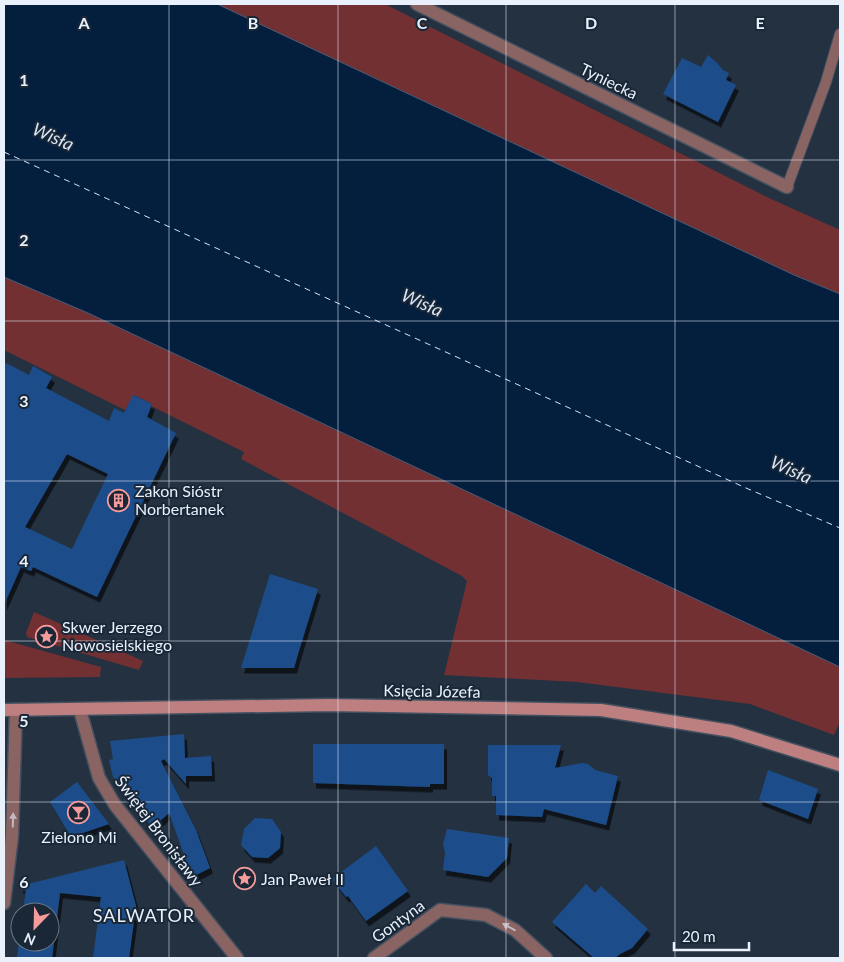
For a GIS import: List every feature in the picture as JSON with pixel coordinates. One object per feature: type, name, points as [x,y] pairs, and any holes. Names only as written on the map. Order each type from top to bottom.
[{"type":"street","name":"Tyniecka","points":[[417,4],[787,187]]},
{"type":"street","name":"Księcia Józefa","points":[[10,710],[329,705],[601,710],[731,731],[840,765]]},
{"type":"street","points":[[4,903],[12,836],[10,710]]},
{"type":"street","name":"Świętej Bronisławy","points":[[80,710],[99,778],[115,805],[237,958]]},
{"type":"street","name":"Gontyna","points":[[374,958],[440,910],[486,915],[515,930],[546,958]]},
{"type":"lane","points":[[787,187],[826,82],[840,34]]},
{"type":"shaded area","points":[[217,4],[385,4],[769,198],[840,230],[840,294],[794,275]]},
{"type":"shaded area","points":[[4,277],[88,313],[840,667],[840,722],[834,735],[750,704],[577,682],[444,675],[467,581],[462,576],[241,459],[244,452],[151,406],[152,404],[134,395],[125,410],[4,350]]},
{"type":"shaded area","points":[[34,612],[143,661],[139,670],[27,637],[26,633]]},
{"type":"shaded area","points":[[4,640],[101,667],[100,677],[4,678]]},
{"type":"water","name":"Wisła","points":[[4,4],[217,4],[794,275],[840,294],[840,667],[88,313],[4,277]]},
{"type":"building","points":[[708,55],[723,70],[729,73],[726,80],[736,85],[718,122],[663,94],[682,58],[701,67]]},
{"type":"building","name":"Zakon Sióstr Norbertanek","points":[[4,362],[29,375],[33,366],[52,377],[46,388],[109,421],[114,408],[124,413],[133,395],[152,404],[147,417],[176,433],[97,597],[33,567],[31,571],[21,567],[4,605]],"holes":[[[67,454],[108,474],[72,549],[25,527]]]},
{"type":"building","points":[[270,574],[318,589],[294,668],[241,668]]},
{"type":"building","points":[[184,734],[185,758],[211,756],[212,776],[186,776],[186,784],[164,759],[161,761],[196,830],[210,868],[192,877],[169,813],[152,828],[113,777],[109,760],[113,759],[110,741]]},
{"type":"building","points":[[313,744],[444,744],[444,784],[430,784],[430,787],[313,783]]},
{"type":"building","points":[[488,745],[561,745],[555,768],[582,763],[588,764],[595,770],[618,776],[606,825],[544,809],[542,817],[496,815],[496,796],[492,796],[492,778],[488,775]]},
{"type":"building","points":[[768,770],[818,789],[808,819],[759,800]]},
{"type":"building","name":"Zielono Mi","points":[[77,782],[109,824],[71,837],[50,802]]},
{"type":"building","points":[[255,818],[272,819],[281,832],[280,848],[268,858],[252,857],[241,845],[244,829]]},
{"type":"building","points":[[447,829],[509,838],[507,858],[488,877],[443,870],[445,853],[443,844]]},
{"type":"building","points":[[376,846],[408,891],[366,921],[348,896],[346,897],[332,879]]},
{"type":"building","points":[[124,860],[136,906],[129,958],[93,958],[101,897],[60,893],[59,902],[24,902],[26,889],[20,888],[20,886]]},
{"type":"building","points":[[586,884],[595,893],[601,886],[648,929],[632,948],[615,958],[594,958],[552,922]]},
{"type":"building","points":[[18,952],[53,952],[52,958],[17,958]]},
{"type":"ferry route","points":[[4,152],[746,488],[840,528]]},
{"type":"place","name":"Zakon Sióstr Norbertanek","points":[[119,500]]},
{"type":"place","name":"Skwer Jerzego Nowosielskiego","points":[[46,636]]},
{"type":"place","name":"Zielono Mi","points":[[79,813]]},
{"type":"place","name":"Jan Paweł II","points":[[245,879]]},
{"type":"district","name":"SALWATOR","points":[[144,916]]}]
